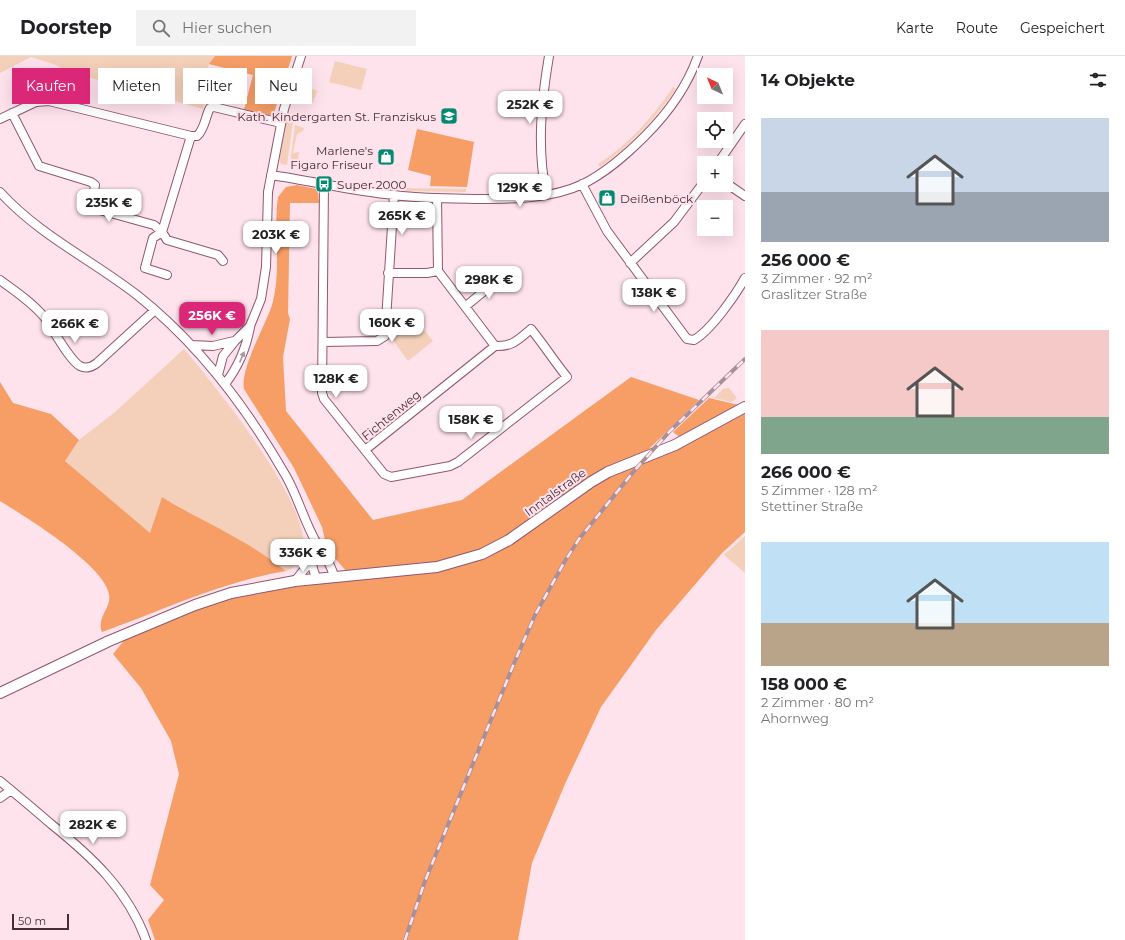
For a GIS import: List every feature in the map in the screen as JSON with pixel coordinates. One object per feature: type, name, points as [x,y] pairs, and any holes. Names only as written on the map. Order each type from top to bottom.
[{"type":"main road","name":"Inntalstraße","points":[[2,692],[109,641],[195,605],[231,593],[317,578],[437,567],[494,549],[528,528],[602,475],[626,463],[681,442],[745,407]]},
{"type":"street","points":[[225,384],[241,360],[247,343],[250,326],[261,299],[266,267],[266,207],[271,175],[281,123],[301,56]]},
{"type":"street","points":[[546,194],[541,162],[540,134],[542,104],[549,56]]},
{"type":"street","points":[[271,175],[394,196],[437,198],[516,198],[546,194],[582,184],[615,164],[656,124],[683,89],[698,56]]},
{"type":"street","points":[[0,119],[36,102],[49,101],[192,136],[197,136],[201,132],[210,108],[214,107],[281,123]]},
{"type":"street","points":[[12,113],[39,166],[91,182],[95,185],[92,206],[96,210],[154,225],[162,232],[167,240],[218,255],[223,261]]},
{"type":"street","points":[[723,156],[745,124]]},
{"type":"street","points":[[167,275],[145,268],[153,238],[162,232],[192,136]]},
{"type":"street","name":"Fichtenweg","points":[[324,184],[324,342],[322,393],[324,400],[365,450],[495,346]]},
{"type":"street","points":[[582,184],[607,231],[687,339],[692,341],[698,338],[712,323],[745,278]]},
{"type":"street","points":[[733,188],[745,196]]},
{"type":"street","points":[[630,262],[674,222],[697,191]]},
{"type":"street","points":[[0,192],[34,224],[122,284],[155,310],[191,345],[218,375],[248,414],[287,476],[316,542],[330,563],[334,576]]},
{"type":"street","points":[[324,342],[377,341],[383,339],[386,330],[388,273],[394,196]]},
{"type":"street","points":[[365,450],[388,477],[450,466],[458,462],[567,377],[551,358],[549,350],[531,329],[515,342],[506,346],[495,346],[438,270],[437,198]]},
{"type":"street","points":[[388,273],[427,273],[438,270]]},
{"type":"street","points":[[466,306],[500,278]]},
{"type":"street","points":[[0,280],[35,307],[53,329],[74,361],[81,367],[86,368],[97,363],[155,310]]},
{"type":"street","points":[[218,375],[223,356],[250,326]]},
{"type":"street","points":[[191,345],[213,346],[235,341]]},
{"type":"street","points":[[295,581],[311,561],[316,542]]},
{"type":"street","points":[[311,561],[317,578]]},
{"type":"street","points":[[0,781],[72,840],[105,871],[129,904],[146,940]]},
{"type":"street","points":[[0,798],[11,790]]},
{"type":"shaded area","points":[[0,56],[292,56],[288,68],[255,68],[255,104],[277,104],[273,116],[244,110],[246,104],[247,104],[253,75],[247,74],[247,68],[225,68],[209,64],[208,68],[183,68],[183,103],[175,101],[175,68],[98,68],[98,80],[90,78],[90,68],[61,68],[31,57],[0,73]]},
{"type":"shaded area","points":[[215,56],[292,56],[288,68],[255,68],[255,104],[277,104],[273,116],[244,110],[246,104],[247,104],[253,75],[247,74],[247,68],[225,68],[209,64]]},
{"type":"shaded area","points":[[335,61],[367,69],[361,90],[329,82]]},
{"type":"shaded area","points":[[673,87],[676,89],[651,121],[632,141],[600,167],[598,164],[620,148],[639,130]]},
{"type":"shaded area","points":[[312,89],[317,91],[312,103]]},
{"type":"shaded area","points":[[185,104],[204,104],[203,109]]},
{"type":"shaded area","points":[[287,119],[293,121],[287,165],[281,164],[279,159]]},
{"type":"shaded area","points":[[295,125],[304,128],[303,131],[297,134],[293,153],[299,152],[298,158],[302,163],[310,165],[309,170],[290,165]]},
{"type":"shaded area","points":[[417,129],[474,142],[467,187],[430,186],[431,176],[408,170]]},
{"type":"shaded area","points":[[297,185],[316,189],[319,203],[290,203],[288,313],[290,319],[283,357],[286,411],[373,520],[462,500],[631,377],[699,400],[647,451],[608,467],[492,546],[437,563],[347,572],[333,556],[325,540],[322,527],[294,468],[244,389],[244,380],[249,359],[269,314],[275,292],[278,197],[286,187]]},
{"type":"shaded area","points":[[405,188],[466,189],[466,192],[405,191]]},
{"type":"shaded area","points":[[413,316],[433,341],[408,361],[392,336],[390,317]]},
{"type":"shaded area","points":[[184,349],[244,426],[269,463],[290,499],[302,532],[302,557],[286,571],[271,559],[162,497],[150,534],[65,461],[79,440],[115,412]]},
{"type":"shaded area","points":[[0,382],[13,403],[51,414],[79,440],[65,461],[150,533],[162,497],[241,541],[286,571],[216,589],[102,632],[101,622],[108,604],[109,594],[104,582],[94,569],[45,530],[0,501]]},
{"type":"shaded area","points":[[729,388],[737,398],[732,402],[714,398],[723,389]]},
{"type":"shaded area","points":[[709,398],[739,405],[681,438],[673,432]]},
{"type":"shaded area","points":[[745,411],[745,532],[722,553],[656,630],[601,707],[565,784],[532,863],[518,940],[155,940],[148,920],[164,900],[150,885],[179,774],[171,741],[141,688],[113,654],[126,638],[198,608],[233,597],[269,589],[437,570],[470,561],[609,475]]},
{"type":"shaded area","points":[[745,536],[745,573],[724,555]]},
{"type":"railway","points":[[405,940],[425,881],[515,661],[535,615],[565,561],[579,539],[634,471],[670,431],[745,359]]},
{"type":"place","name":"Kath. Kindergarten St. Franziskus","points":[[449,116]]},
{"type":"place","name":"Marlene's Figaro Friseur","points":[[386,157]]},
{"type":"place","name":"Super 2000","points":[[324,184]]},
{"type":"place","name":"Deißenböck","points":[[607,198]]}]
